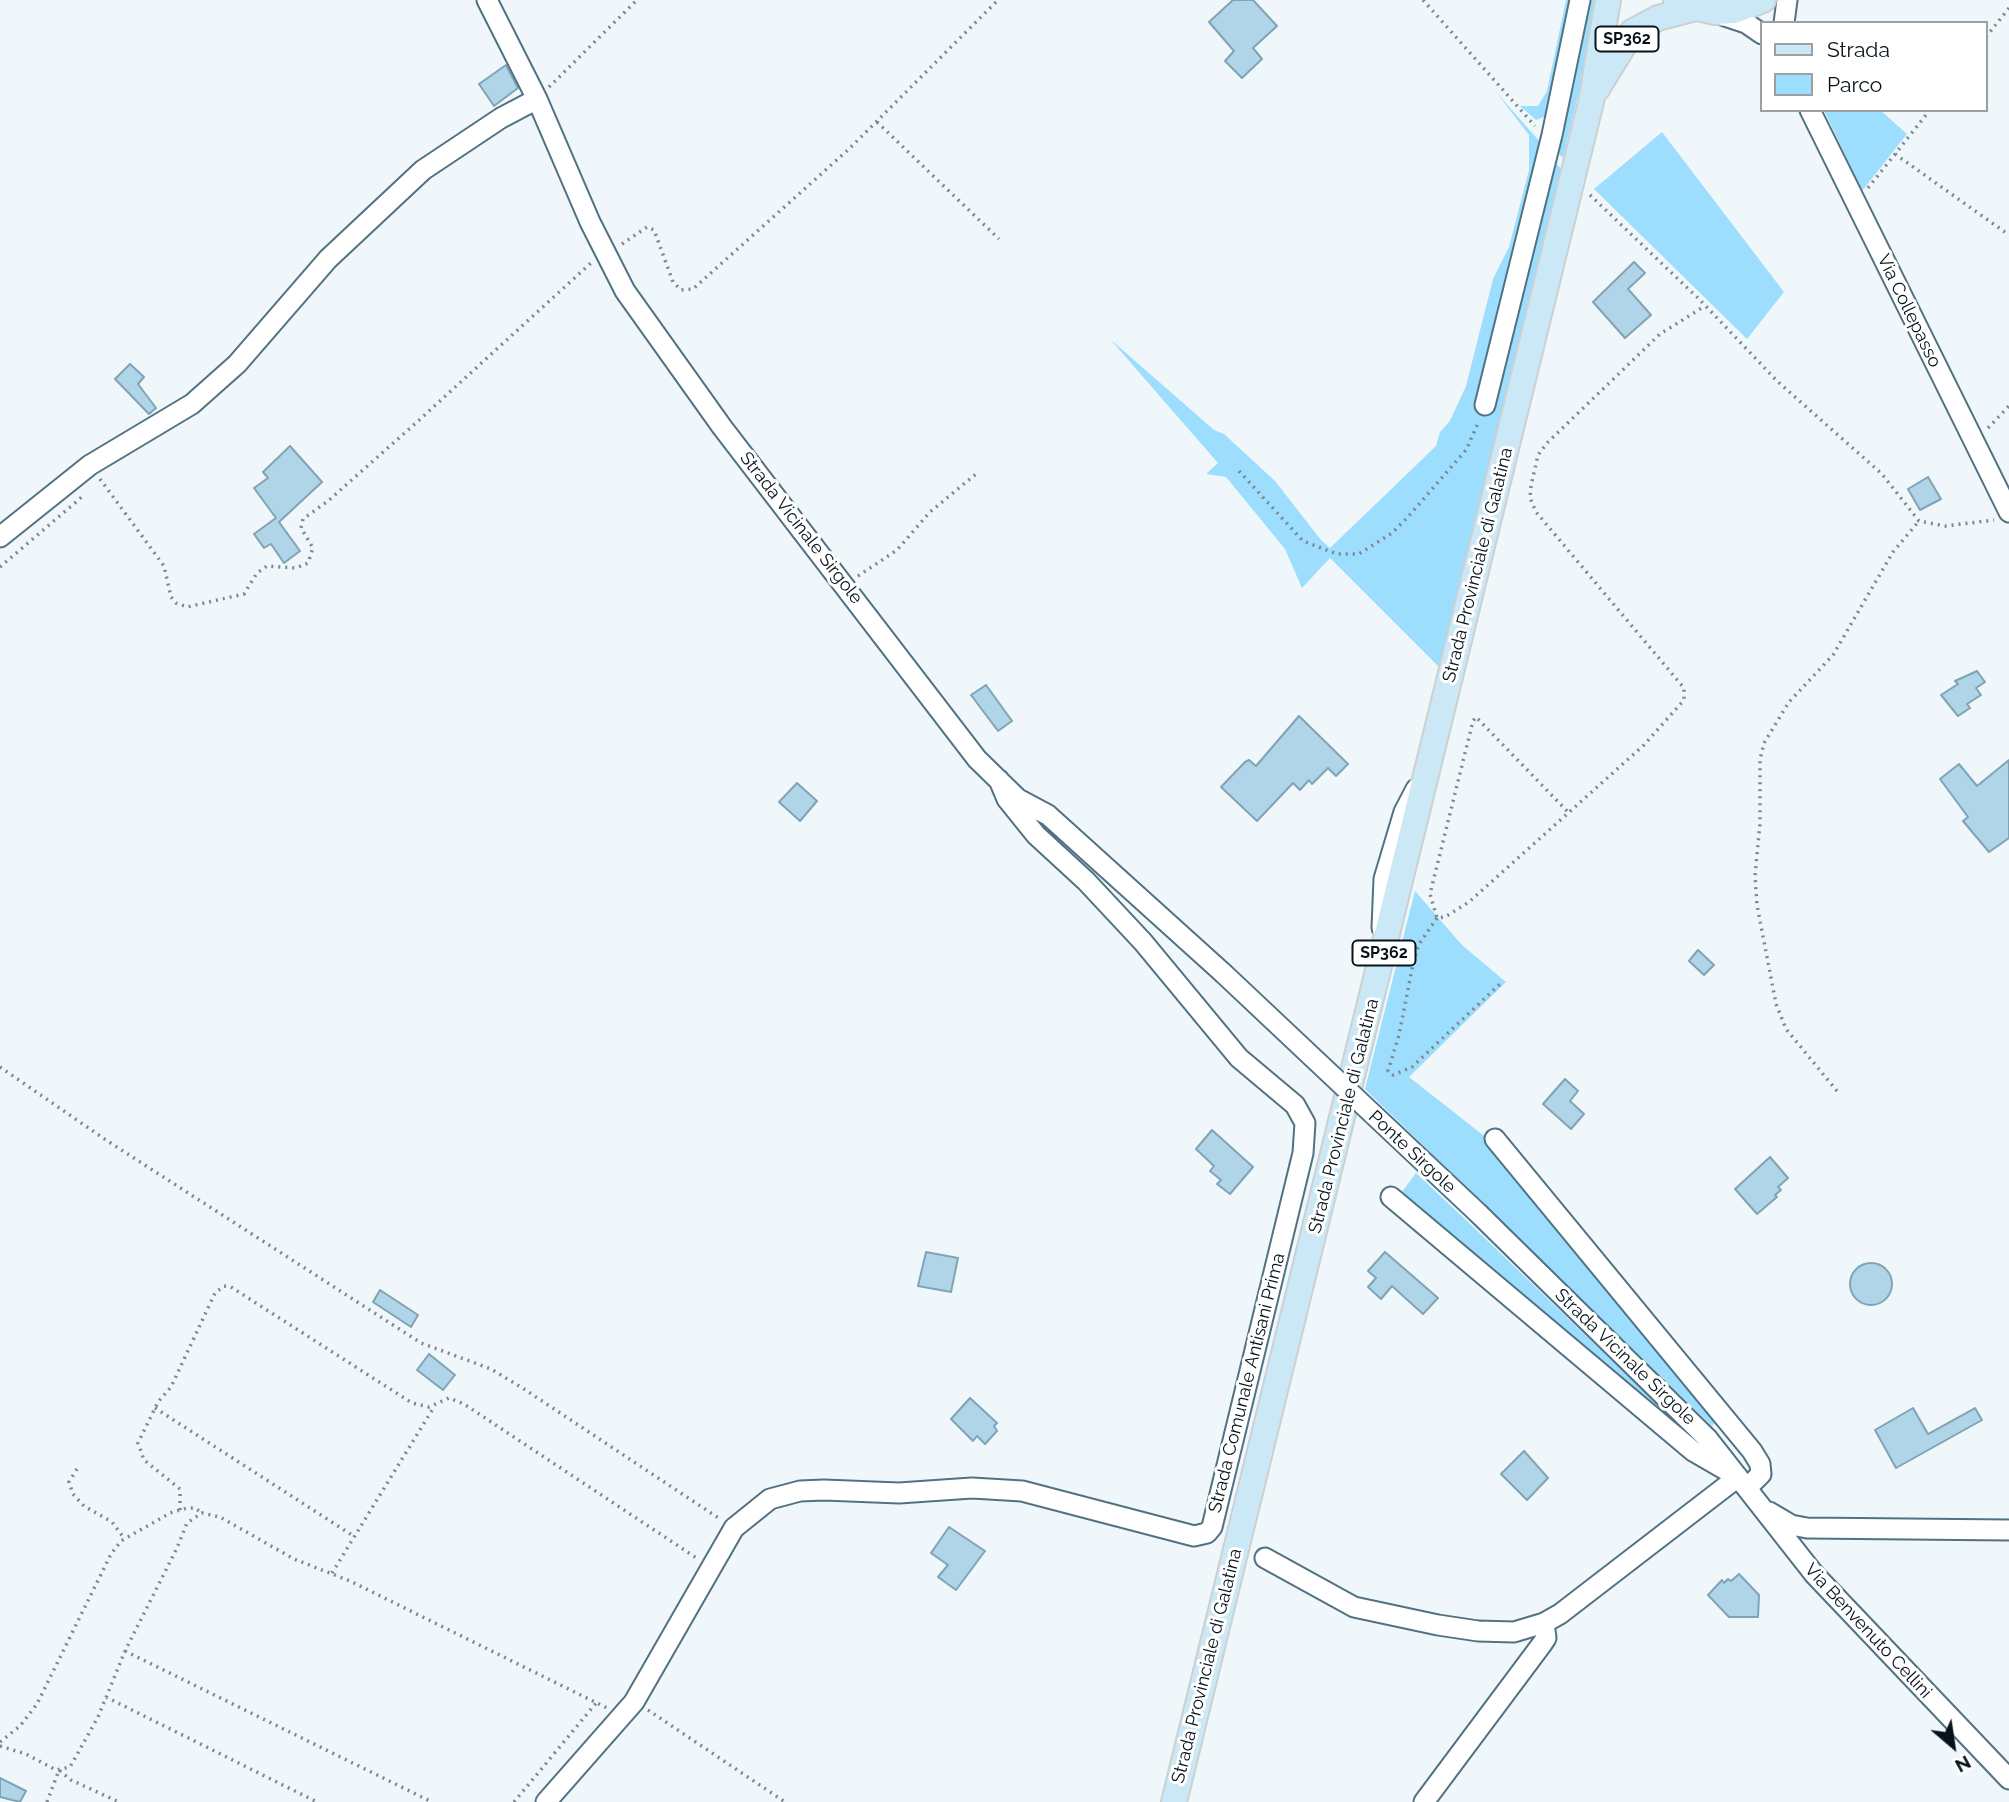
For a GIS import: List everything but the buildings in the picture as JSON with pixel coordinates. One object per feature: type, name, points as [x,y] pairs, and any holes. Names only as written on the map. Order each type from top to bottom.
[{"type":"main road","name":"Strada Provinciale di Galatina","points":[[1174,1802],[1384,956],[1591,102],[1608,0]]},
{"type":"main road","points":[[1669,0],[1704,11]]},
{"type":"main road","name":"Strada Provinciale di Galatina","points":[[1591,102],[1616,54],[1632,33],[1658,18],[1704,11],[1734,10],[1763,0]]},
{"type":"street","name":"Strada Vicinale Sirgole","points":[[488,0],[537,99],[605,253],[647,325],[977,759],[1018,799],[1048,815],[1223,974]]},
{"type":"street","points":[[1485,405],[1552,135],[1580,0]]},
{"type":"street","points":[[1784,21],[1787,0]]},
{"type":"street","points":[[1704,11],[1745,23],[1760,33]]},
{"type":"street","points":[[0,537],[90,465],[192,404],[237,363],[328,259],[423,170],[501,118],[537,99]]},
{"type":"street","name":"Via Collepasso","points":[[1811,112],[1973,441],[2003,515]]},
{"type":"street","name":"Strada Comunale Antisani Prima","points":[[546,1802],[627,1709],[734,1528],[770,1499],[800,1491],[900,1493],[972,1488],[1022,1491],[1062,1499],[1194,1536],[1207,1533],[1212,1527],[1303,1153],[1305,1124],[1295,1105],[1239,1058],[1143,942],[1086,881],[1036,835],[1007,799],[999,780]]},
{"type":"street","name":"Ponte Sirgole","points":[[1223,974],[1479,1214]]},
{"type":"street","points":[[1265,1558],[1354,1607],[1398,1618],[1478,1631],[1514,1632],[1544,1623],[1742,1482],[1761,1474],[1760,1464],[1729,1423],[1495,1139]]},
{"type":"street","points":[[1391,1197],[1701,1445],[1729,1423]]},
{"type":"street","name":"Strada Vicinale Sirgole","points":[[1479,1214],[1701,1445],[1742,1482],[1763,1507]]},
{"type":"street","points":[[1763,1507],[1779,1520],[1807,1528],[2009,1531]]},
{"type":"street","name":"Via Benvenuto Cellini","points":[[1763,1507],[1797,1554],[2009,1779]]},
{"type":"street","points":[[1797,1554],[1795,1538],[1807,1528]]},
{"type":"street","points":[[1424,1802],[1542,1644],[1546,1638],[1544,1623]]},
{"type":"path","points":[[537,99],[637,0]]},
{"type":"path","points":[[90,465],[164,566],[171,597],[176,603],[187,607],[244,594],[257,573],[267,566],[296,568],[308,563],[313,548],[301,528],[303,519],[338,492],[577,274],[605,253],[647,228],[654,230],[673,282],[681,290],[693,289],[877,122],[998,0]]},
{"type":"path","points":[[1423,0],[1528,121],[1552,135]]},
{"type":"path","points":[[1988,34],[2009,8]]},
{"type":"path","points":[[1856,202],[1928,112]]},
{"type":"path","points":[[877,122],[999,239]]},
{"type":"path","points":[[1895,155],[2009,236]]},
{"type":"path","points":[[1590,195],[1705,306],[1803,407],[1882,474],[1919,520],[1945,526],[2003,515]]},
{"type":"path","points":[[1502,982],[1412,1067],[1393,1075],[1388,1071],[1399,1035],[1414,959],[1419,944],[1437,918],[1445,917],[1469,902],[1567,811],[1644,745],[1679,707],[1686,693],[1536,512],[1530,498],[1538,456],[1547,443],[1660,334],[1705,306]]},
{"type":"path","points":[[1239,471],[1303,541],[1345,556],[1359,554],[1392,533],[1447,473],[1474,437],[1485,405]]},
{"type":"path","points":[[1973,441],[2009,406]]},
{"type":"path","points":[[844,584],[883,562],[930,512],[976,474]]},
{"type":"path","points":[[1837,1091],[1786,1029],[1776,1004],[1757,905],[1755,876],[1760,823],[1760,760],[1764,743],[1789,702],[1833,655],[1893,552],[1919,520]]},
{"type":"path","points":[[1437,918],[1430,894],[1472,721],[1476,717],[1567,811]]},
{"type":"path","points":[[0,1067],[117,1147],[421,1343],[491,1369],[734,1528]]},
{"type":"path","points":[[180,1510],[180,1489],[144,1460],[139,1449],[140,1435],[155,1408],[172,1387],[215,1293],[224,1286],[238,1289],[412,1403],[422,1407],[435,1405],[449,1398],[464,1404],[690,1552],[710,1569]]},
{"type":"path","points":[[332,1574],[435,1405]]},
{"type":"path","points":[[155,1408],[355,1537]]},
{"type":"path","points":[[77,1469],[69,1482],[73,1494],[84,1506],[112,1522],[124,1538]]},
{"type":"path","points":[[119,1802],[71,1780],[59,1770],[0,1744],[37,1704],[111,1554],[124,1538],[151,1521],[180,1510],[195,1508],[202,1513],[220,1517],[294,1559],[332,1574],[597,1702],[627,1709],[785,1802]]},
{"type":"path","points":[[59,1770],[70,1768],[187,1523],[202,1513]]},
{"type":"path","points":[[125,1651],[432,1802]]},
{"type":"path","points":[[106,1696],[317,1802]]},
{"type":"path","points":[[514,1802],[597,1702]]},
{"type":"path","points":[[47,1802],[59,1770]]},
{"type":"green space","points":[[1566,0],[1574,0],[1547,116],[1536,120],[1520,106],[1538,106],[1547,91]]},
{"type":"green space","points":[[1588,0],[1601,0],[1563,158],[1556,151]]},
{"type":"green space","points":[[1496,92],[1541,143],[1476,405],[1480,415],[1487,413],[1554,162],[1561,168],[1439,667],[1330,558],[1302,588],[1285,549],[1226,477],[1206,474],[1218,463],[1110,339],[1214,430],[1224,434],[1275,481],[1330,548],[1436,446],[1440,432],[1450,421],[1466,386],[1493,279],[1509,247],[1529,170],[1529,135]]},
{"type":"green space","points":[[1825,112],[1882,112],[1907,134],[1862,191]]},
{"type":"green space","points":[[1662,132],[1784,292],[1747,339],[1594,189]]},
{"type":"green space","points":[[1415,891],[1462,945],[1506,982],[1409,1077],[1488,1139],[1702,1405],[1715,1422],[1712,1426],[1365,1089]]},
{"type":"green space","points":[[1416,1173],[1466,1220],[1689,1435],[1399,1196]]}]
